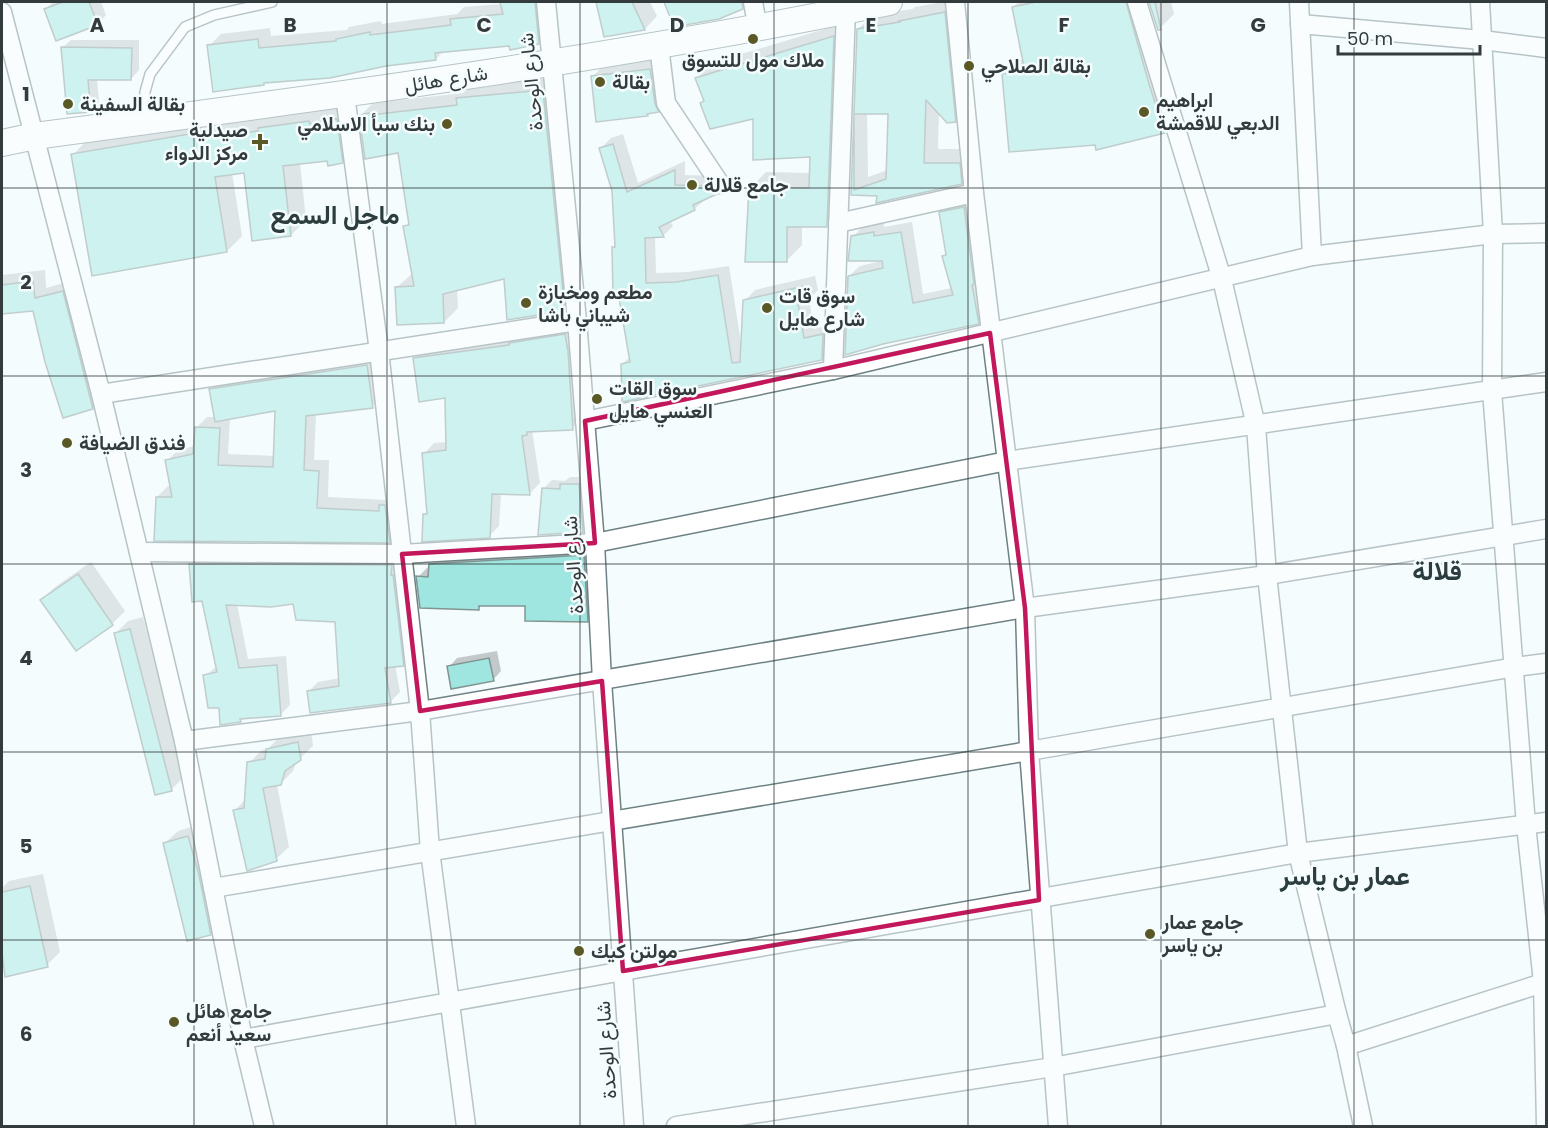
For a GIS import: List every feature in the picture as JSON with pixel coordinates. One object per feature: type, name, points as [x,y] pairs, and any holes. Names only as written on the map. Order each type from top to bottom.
[{"type":"street","name":"شارع الوحدة","points":[[546,2],[578,321],[634,1126]]},
{"type":"street","points":[[753,2],[758,28]]},
{"type":"street","name":"شارع هائل","points":[[2,143],[35,136],[345,95],[659,46],[889,2]]},
{"type":"street","points":[[955,2],[990,333],[1025,608],[1029,751],[1058,1126]]},
{"type":"street","points":[[1137,2],[1222,279],[1256,426],[1267,575],[1298,854],[1347,1046],[1363,1126]]},
{"type":"street","points":[[1299,2],[1312,256]]},
{"type":"street","points":[[1479,2],[1493,234],[1491,391],[1526,825],[1545,982],[1546,1125]]},
{"type":"street","points":[[833,370],[846,10]]},
{"type":"street","points":[[2,12],[100,394],[184,741],[243,1040],[264,1126]]},
{"type":"street","points":[[1300,24],[1546,48]]},
{"type":"street","points":[[659,46],[666,103],[720,184]]},
{"type":"street","points":[[345,95],[379,351],[420,711],[430,851],[466,1126]]},
{"type":"street","points":[[838,223],[974,193]]},
{"type":"street","points":[[585,421],[833,370],[1312,256],[1493,234],[1546,233]]},
{"type":"street","points":[[100,394],[578,321]]},
{"type":"street","points":[[138,552],[402,554],[595,543],[1007,461],[1546,382]]},
{"type":"street","points":[[184,741],[420,711],[1025,608],[1267,575],[1546,529]]},
{"type":"street","points":[[213,888],[1546,663]]},
{"type":"street","points":[[243,1040],[623,971],[1298,854],[1546,822]]},
{"type":"street","points":[[1347,1046],[1545,982]]},
{"type":"street","points":[[676,1126],[1053,1067],[1337,1014]]},
{"type":"lane","points":[[144,122],[145,92],[150,74],[185,27],[214,15],[272,2]]},
{"type":"highlighted area","points":[[990,333],[1025,608],[1039,900],[623,971],[602,681],[420,711],[402,554],[595,543],[585,421]]},
{"type":"building","points":[[63,2],[89,2],[98,25],[56,41],[44,9]]},
{"type":"building","points":[[500,2],[535,2],[539,44],[510,50],[509,46],[435,53],[436,60],[386,66],[330,78],[264,83],[264,85],[213,92],[207,45],[258,39],[259,48],[336,41],[336,39],[370,32],[370,35],[451,25],[450,19],[503,14]]},
{"type":"building","points":[[596,2],[632,2],[645,30],[604,37]]},
{"type":"building","points":[[664,2],[742,2],[743,9],[719,19],[674,27]]},
{"type":"building","points":[[1036,2],[1126,2],[1165,133],[1096,150],[1095,145],[1009,152],[1002,74],[1025,72],[1012,7]]},
{"type":"building","points":[[1149,2],[1155,2],[1161,30],[1158,30]]},
{"type":"building","points":[[945,12],[956,122],[947,123],[926,100],[924,163],[960,163],[962,184],[876,203],[877,196],[851,195],[857,29]],"holes":[[[854,114],[888,114],[886,179],[854,190]]]},
{"type":"building","points":[[834,36],[827,227],[787,227],[787,262],[745,262],[749,187],[809,188],[810,157],[753,160],[753,119],[710,129],[700,103],[704,101],[695,78]]},
{"type":"building","points":[[61,47],[132,48],[131,80],[88,80],[91,112],[67,114]]},
{"type":"building","points":[[650,69],[655,104],[659,112],[647,114],[648,116],[596,122],[591,76]]},
{"type":"building","points":[[543,90],[565,311],[507,320],[504,279],[443,294],[444,323],[397,325],[395,287],[414,286],[403,226],[409,225],[398,153],[365,159],[359,115],[457,105],[456,98]]},
{"type":"building","points":[[337,119],[343,163],[328,166],[327,161],[283,166],[291,236],[252,241],[244,173],[215,177],[227,252],[92,276],[71,154],[207,131],[208,138],[258,131],[258,128],[309,121],[310,124]]},
{"type":"building","points":[[613,144],[627,192],[675,170],[675,185],[708,186],[717,194],[693,205],[695,210],[659,227],[664,237],[645,238],[646,283],[676,282],[718,275],[732,363],[740,362],[743,300],[805,286],[808,302],[798,304],[804,338],[823,334],[822,360],[622,402],[621,364],[630,362],[619,298],[613,298],[612,247],[615,247],[612,191],[599,148]]},
{"type":"building","points":[[964,207],[974,284],[972,285],[979,324],[883,344],[845,355],[848,276],[883,268],[882,261],[848,261],[851,236],[874,232],[874,236],[901,232],[913,303],[953,295],[942,256],[946,255],[939,212]]},
{"type":"building","points":[[33,281],[35,298],[63,291],[93,409],[63,418],[45,362],[33,311],[2,314],[2,285]]},
{"type":"building","points":[[565,334],[573,430],[527,432],[527,435],[522,436],[530,495],[492,494],[490,538],[422,542],[423,514],[427,514],[422,453],[446,450],[445,398],[419,402],[413,358],[509,345],[509,343]]},
{"type":"building","points":[[367,365],[373,408],[306,416],[304,470],[319,471],[317,508],[379,511],[379,505],[385,505],[390,543],[154,541],[156,497],[172,497],[165,460],[193,454],[195,427],[220,428],[218,465],[273,467],[275,411],[215,422],[209,389]]},
{"type":"building","points":[[560,484],[579,484],[583,532],[538,535],[542,488],[560,489]]},
{"type":"building","points":[[584,555],[588,622],[525,621],[525,606],[479,606],[479,610],[420,608],[416,576],[428,577],[429,564]]},
{"type":"building","points":[[189,564],[392,565],[391,575],[393,575],[404,666],[385,668],[391,703],[310,713],[307,691],[339,686],[335,622],[296,620],[293,604],[271,607],[226,605],[239,668],[277,665],[281,716],[240,719],[241,722],[220,725],[219,708],[208,708],[203,675],[217,672],[202,601],[192,602]]},
{"type":"building","points":[[78,574],[113,625],[76,651],[40,600]]},
{"type":"building","points":[[130,629],[172,791],[155,795],[114,633]]},
{"type":"building","points":[[489,658],[494,681],[451,689],[447,666]]},
{"type":"building","points":[[298,742],[301,760],[285,771],[281,785],[263,788],[277,861],[247,871],[233,810],[244,808],[247,762],[265,759],[266,749]]},
{"type":"building","points":[[188,836],[199,875],[211,935],[187,941],[163,843]]},
{"type":"building","points":[[30,886],[48,967],[5,977],[2,952],[2,892]]},
{"type":"place","name":"ملاك مول للتسوق","points":[[753,39]]},
{"type":"place","name":"بقالة الصلاحي","points":[[969,66]]},
{"type":"place","name":"بقالة","points":[[600,82]]},
{"type":"place","name":"بقالة السفينة","points":[[68,104]]},
{"type":"place","name":"ابراهيم الدبعي للاقمشة","points":[[1144,112]]},
{"type":"place","name":"بنك سبأ الاسلامي","points":[[447,124]]},
{"type":"place","name":"صيدلية مركز الدواء","points":[[260,142]]},
{"type":"place","name":"جامع قلالة","points":[[692,185]]},
{"type":"place","name":"مطعم ومخبازة شيباني باشا","points":[[526,303]]},
{"type":"place","name":"سوق قات شارع هايل","points":[[767,308]]},
{"type":"place","name":"سوق القات العنسي هايل","points":[[597,399]]},
{"type":"place","name":"فندق الضيافة","points":[[67,443]]},
{"type":"place","name":"جامع عمار بن ياسر","points":[[1150,934]]},
{"type":"place","name":"مولتن كيك","points":[[579,951]]},
{"type":"place","name":"جامع هائل سعيد أنعم","points":[[174,1022]]},
{"type":"district","name":"ماجل السمع","points":[[335,215]]},
{"type":"district","name":"قلالة","points":[[1437,571]]},
{"type":"district","name":"عمار بن ياسر","points":[[1345,876]]}]
